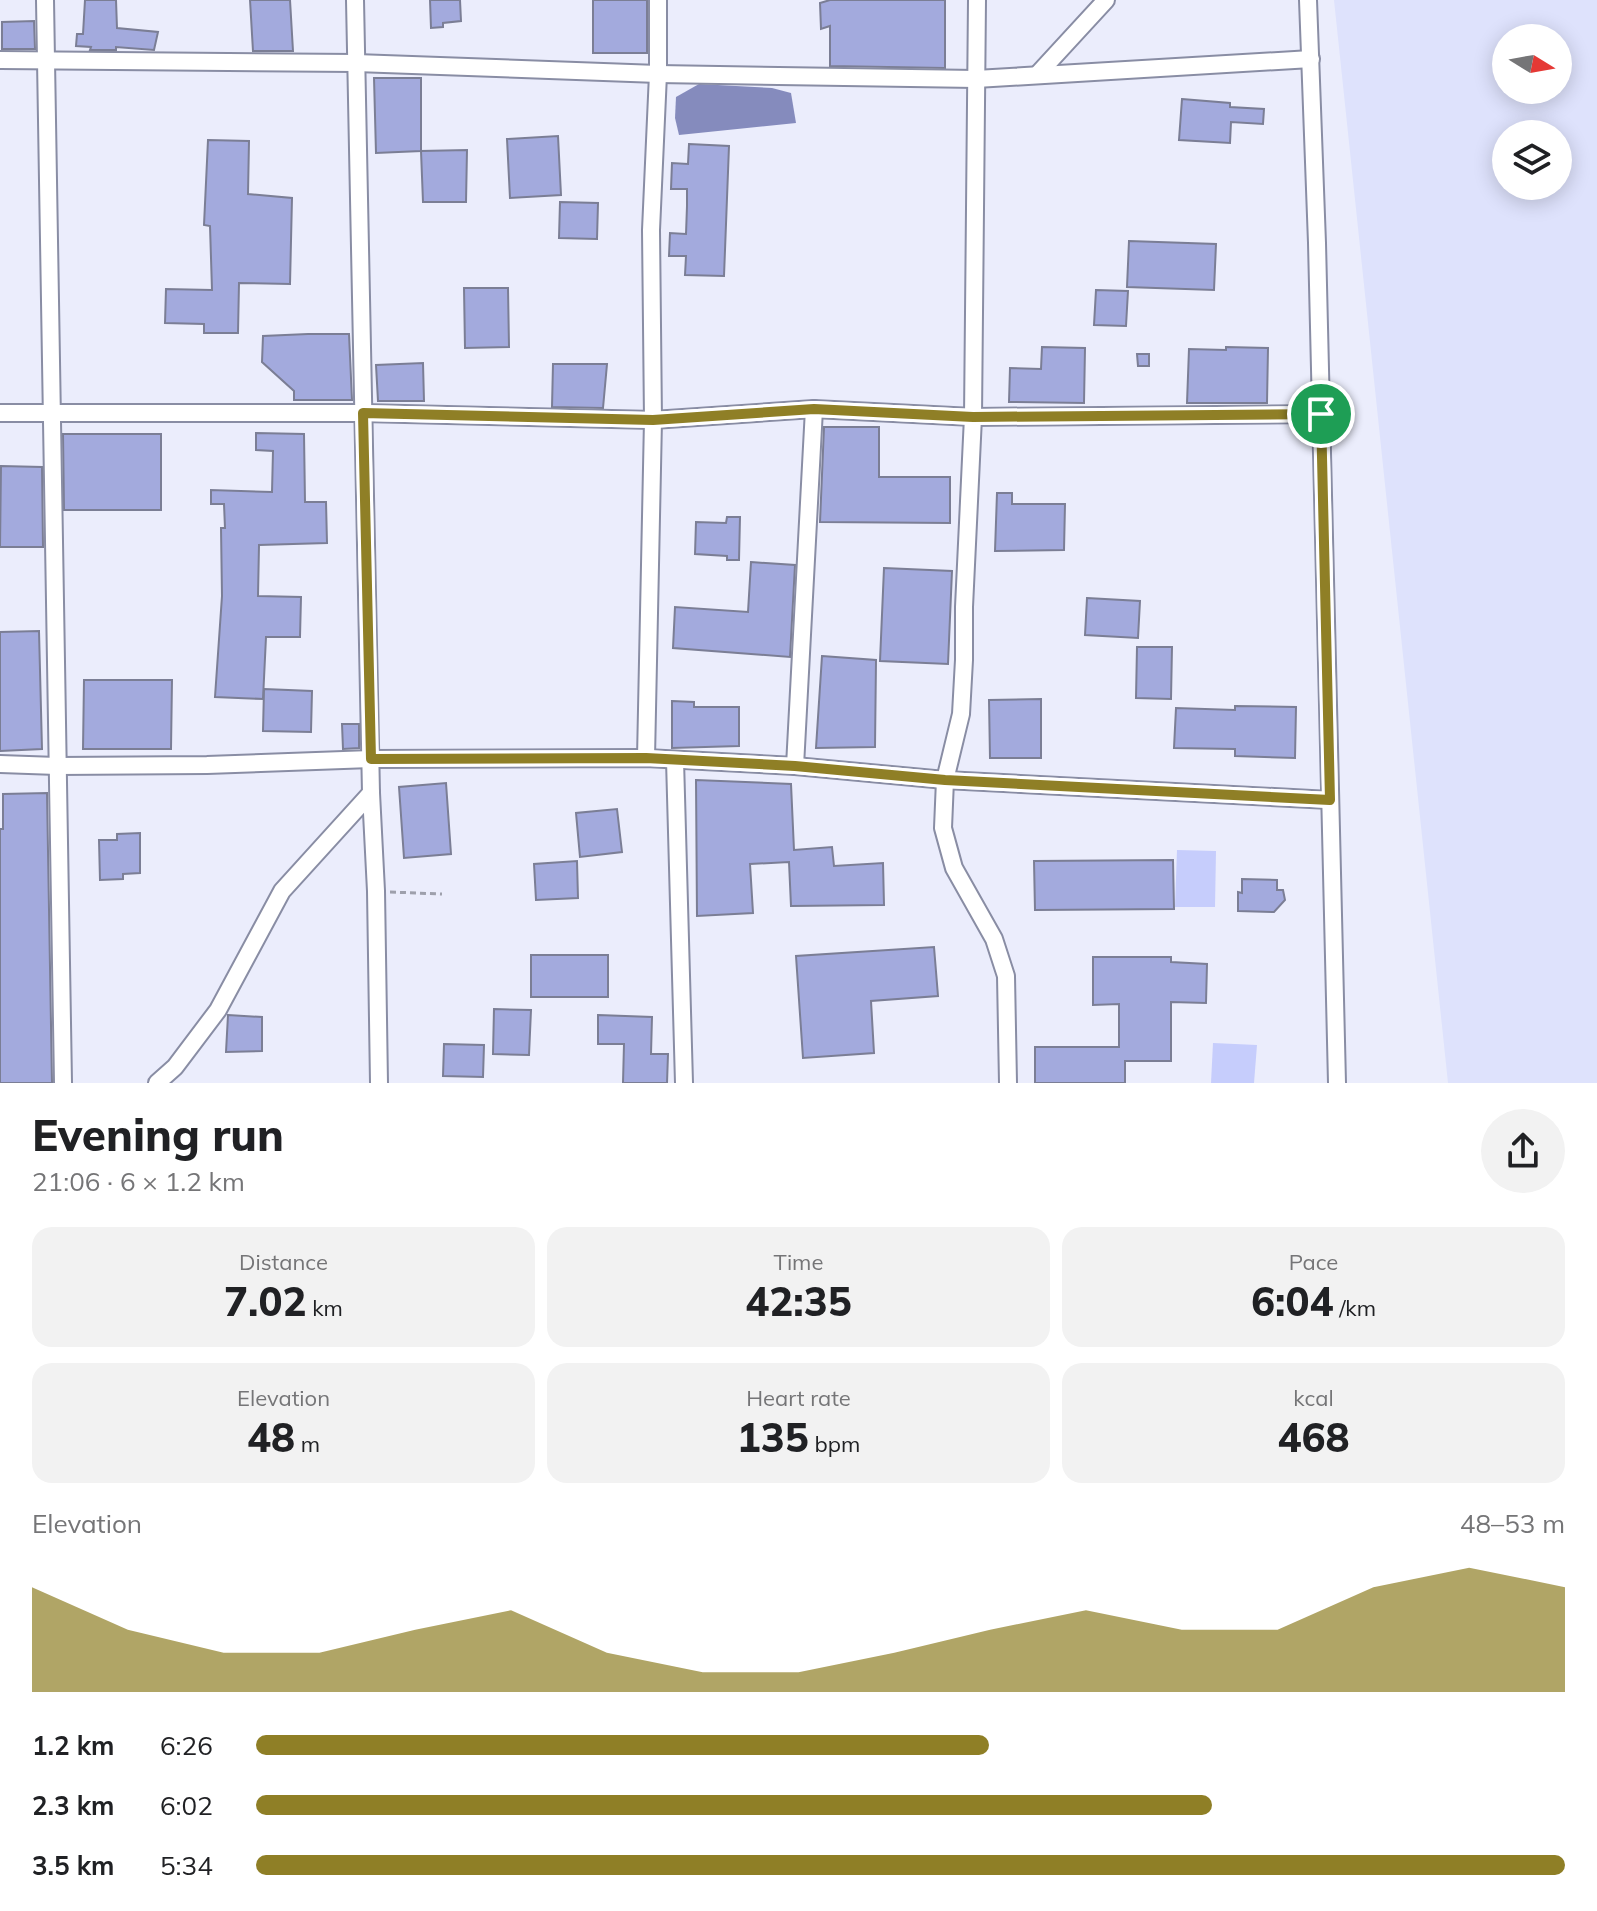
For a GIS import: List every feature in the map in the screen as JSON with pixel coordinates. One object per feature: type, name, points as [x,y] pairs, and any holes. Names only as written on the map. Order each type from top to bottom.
[{"type":"street","points":[[45,0],[63,1083]]},
{"type":"street","points":[[355,0],[379,1083]]},
{"type":"street","points":[[646,758],[653,420],[651,230],[658,0]]},
{"type":"street","points":[[977,0],[973,417],[961,714],[945,780],[943,828],[948,851],[994,939],[1006,976],[1008,1083]]},
{"type":"street","points":[[1037,75],[1106,0]]},
{"type":"street","points":[[1308,0],[1337,1083]]},
{"type":"street","points":[[0,60],[356,63],[658,74],[976,79],[1311,59]]},
{"type":"street","points":[[0,413],[363,413],[653,420],[814,409],[973,417],[1321,414]]},
{"type":"street","points":[[795,766],[814,409]]},
{"type":"street","points":[[0,764],[57,766],[371,759],[646,758],[795,766],[945,780],[1330,800]]},
{"type":"street","points":[[675,760],[684,1083]]},
{"type":"street","points":[[157,1083],[175,1067],[218,1010],[282,891],[371,793]]},
{"type":"path","points":[[376,891],[442,894]]},
{"type":"shaded area","points":[[1334,0],[1597,0],[1597,1083],[1448,1083]]},
{"type":"shaded area","points":[[699,84],[772,88],[791,93],[796,123],[679,135],[675,118],[676,97]]},
{"type":"shaded area","points":[[1177,850],[1216,851],[1215,907],[1175,907]]},
{"type":"shaded area","points":[[1213,1043],[1257,1045],[1254,1083],[1211,1083]]},
{"type":"building","points":[[85,0],[116,0],[117,28],[158,32],[154,50],[116,47],[116,50],[90,50],[91,47],[76,46],[77,34],[83,34]]},
{"type":"building","points":[[250,0],[290,0],[293,51],[253,51]]},
{"type":"building","points":[[430,0],[460,0],[461,21],[431,28]]},
{"type":"building","points":[[593,0],[647,0],[647,53],[593,53]]},
{"type":"building","points":[[830,0],[945,0],[945,68],[830,66],[830,26],[821,29],[820,3]]},
{"type":"building","points":[[34,21],[35,49],[2,49],[2,22]]},
{"type":"building","points":[[374,78],[421,78],[421,151],[376,153]]},
{"type":"building","points":[[1182,99],[1264,109],[1263,124],[1231,122],[1230,143],[1179,140]]},
{"type":"building","points":[[558,136],[561,195],[510,198],[507,139]]},
{"type":"building","points":[[208,140],[249,141],[248,194],[292,198],[290,284],[239,283],[238,333],[204,333],[204,324],[165,323],[166,289],[212,290],[210,226],[204,225]]},
{"type":"building","points":[[689,144],[729,146],[724,276],[685,275],[686,256],[669,256],[670,233],[686,234],[687,206],[687,189],[671,189],[672,163],[688,164]]},
{"type":"building","points":[[467,150],[466,202],[423,202],[421,151]]},
{"type":"building","points":[[560,202],[598,203],[597,239],[559,238]]},
{"type":"building","points":[[1129,241],[1216,244],[1214,290],[1127,287]]},
{"type":"building","points":[[464,288],[508,288],[509,347],[465,348]]},
{"type":"building","points":[[1096,290],[1128,291],[1126,326],[1094,325]]},
{"type":"building","points":[[349,334],[352,400],[294,400],[294,391],[262,362],[263,336]]},
{"type":"building","points":[[1042,347],[1085,348],[1084,403],[1009,402],[1010,368],[1041,369]]},
{"type":"building","points":[[1226,347],[1268,348],[1267,403],[1187,403],[1189,349],[1226,350]]},
{"type":"building","points":[[1137,354],[1149,354],[1149,366],[1138,366]]},
{"type":"building","points":[[423,363],[424,401],[378,401],[376,365]]},
{"type":"building","points":[[553,364],[607,364],[603,408],[552,407]]},
{"type":"building","points":[[824,427],[879,427],[879,477],[950,477],[950,523],[820,522]]},
{"type":"building","points":[[256,433],[304,434],[305,502],[326,502],[327,543],[259,545],[258,596],[301,597],[300,637],[266,637],[263,699],[215,697],[222,596],[221,528],[225,528],[224,504],[211,504],[211,490],[272,492],[273,451],[256,450]]},
{"type":"building","points":[[63,434],[161,434],[161,510],[64,510]]},
{"type":"building","points":[[1,466],[42,467],[43,547],[0,547]]},
{"type":"building","points":[[997,493],[1012,493],[1012,504],[1065,504],[1064,550],[995,551]]},
{"type":"building","points":[[727,517],[740,517],[739,560],[695,554],[696,522],[726,523]]},
{"type":"building","points":[[751,562],[795,565],[790,657],[673,648],[675,607],[748,612]]},
{"type":"building","points":[[884,568],[952,571],[948,664],[880,661]]},
{"type":"building","points":[[1087,598],[1140,601],[1138,638],[1085,635]]},
{"type":"building","points":[[39,631],[42,749],[0,751],[0,632]]},
{"type":"building","points":[[1137,647],[1172,647],[1171,699],[1136,698]]},
{"type":"building","points":[[822,656],[876,660],[875,747],[816,748]]},
{"type":"building","points":[[84,680],[172,680],[171,749],[83,749]]},
{"type":"building","points":[[264,689],[312,691],[311,732],[263,731]]},
{"type":"building","points":[[1041,699],[1041,758],[990,758],[989,700]]},
{"type":"building","points":[[672,701],[694,702],[694,707],[739,707],[739,746],[672,748]]},
{"type":"building","points":[[1235,706],[1296,707],[1295,758],[1235,756],[1235,749],[1174,748],[1176,708],[1235,710]]},
{"type":"building","points":[[342,724],[359,724],[359,748],[343,749]]},
{"type":"building","points":[[696,780],[791,784],[794,850],[832,847],[834,866],[883,863],[884,905],[791,906],[789,862],[750,864],[753,913],[697,916]]},
{"type":"building","points":[[446,783],[451,854],[404,858],[399,787]]},
{"type":"building","points":[[47,793],[52,1083],[0,1083],[0,829],[3,829],[3,794]]},
{"type":"building","points":[[617,809],[622,852],[580,857],[576,813]]},
{"type":"building","points":[[140,833],[140,873],[123,874],[123,879],[100,880],[99,840],[117,840],[117,834]]},
{"type":"building","points":[[1173,860],[1174,909],[1035,910],[1034,861]]},
{"type":"building","points":[[577,861],[578,898],[536,900],[534,864]]},
{"type":"building","points":[[1242,879],[1277,880],[1277,890],[1283,890],[1285,900],[1274,912],[1238,911]]},
{"type":"building","points":[[934,947],[938,996],[871,1001],[874,1053],[803,1058],[796,956]]},
{"type":"building","points":[[531,955],[608,955],[608,997],[531,997]]},
{"type":"building","points":[[1093,957],[1171,957],[1171,962],[1207,964],[1206,1003],[1171,1002],[1171,1061],[1125,1061],[1125,1083],[1035,1083],[1035,1047],[1119,1047],[1119,1004],[1093,1005]]},
{"type":"building","points":[[494,1009],[531,1010],[529,1055],[493,1054]]},
{"type":"building","points":[[228,1015],[262,1017],[262,1051],[226,1052]]},
{"type":"building","points":[[598,1015],[652,1017],[651,1054],[668,1054],[667,1083],[623,1083],[624,1044],[598,1044]]},
{"type":"building","points":[[444,1044],[484,1045],[483,1077],[443,1076]]},
{"type":"route","points":[[814,409],[973,417],[1321,414],[1330,800],[945,780],[795,766],[646,758],[371,759],[363,413],[653,420],[814,409]]}]
